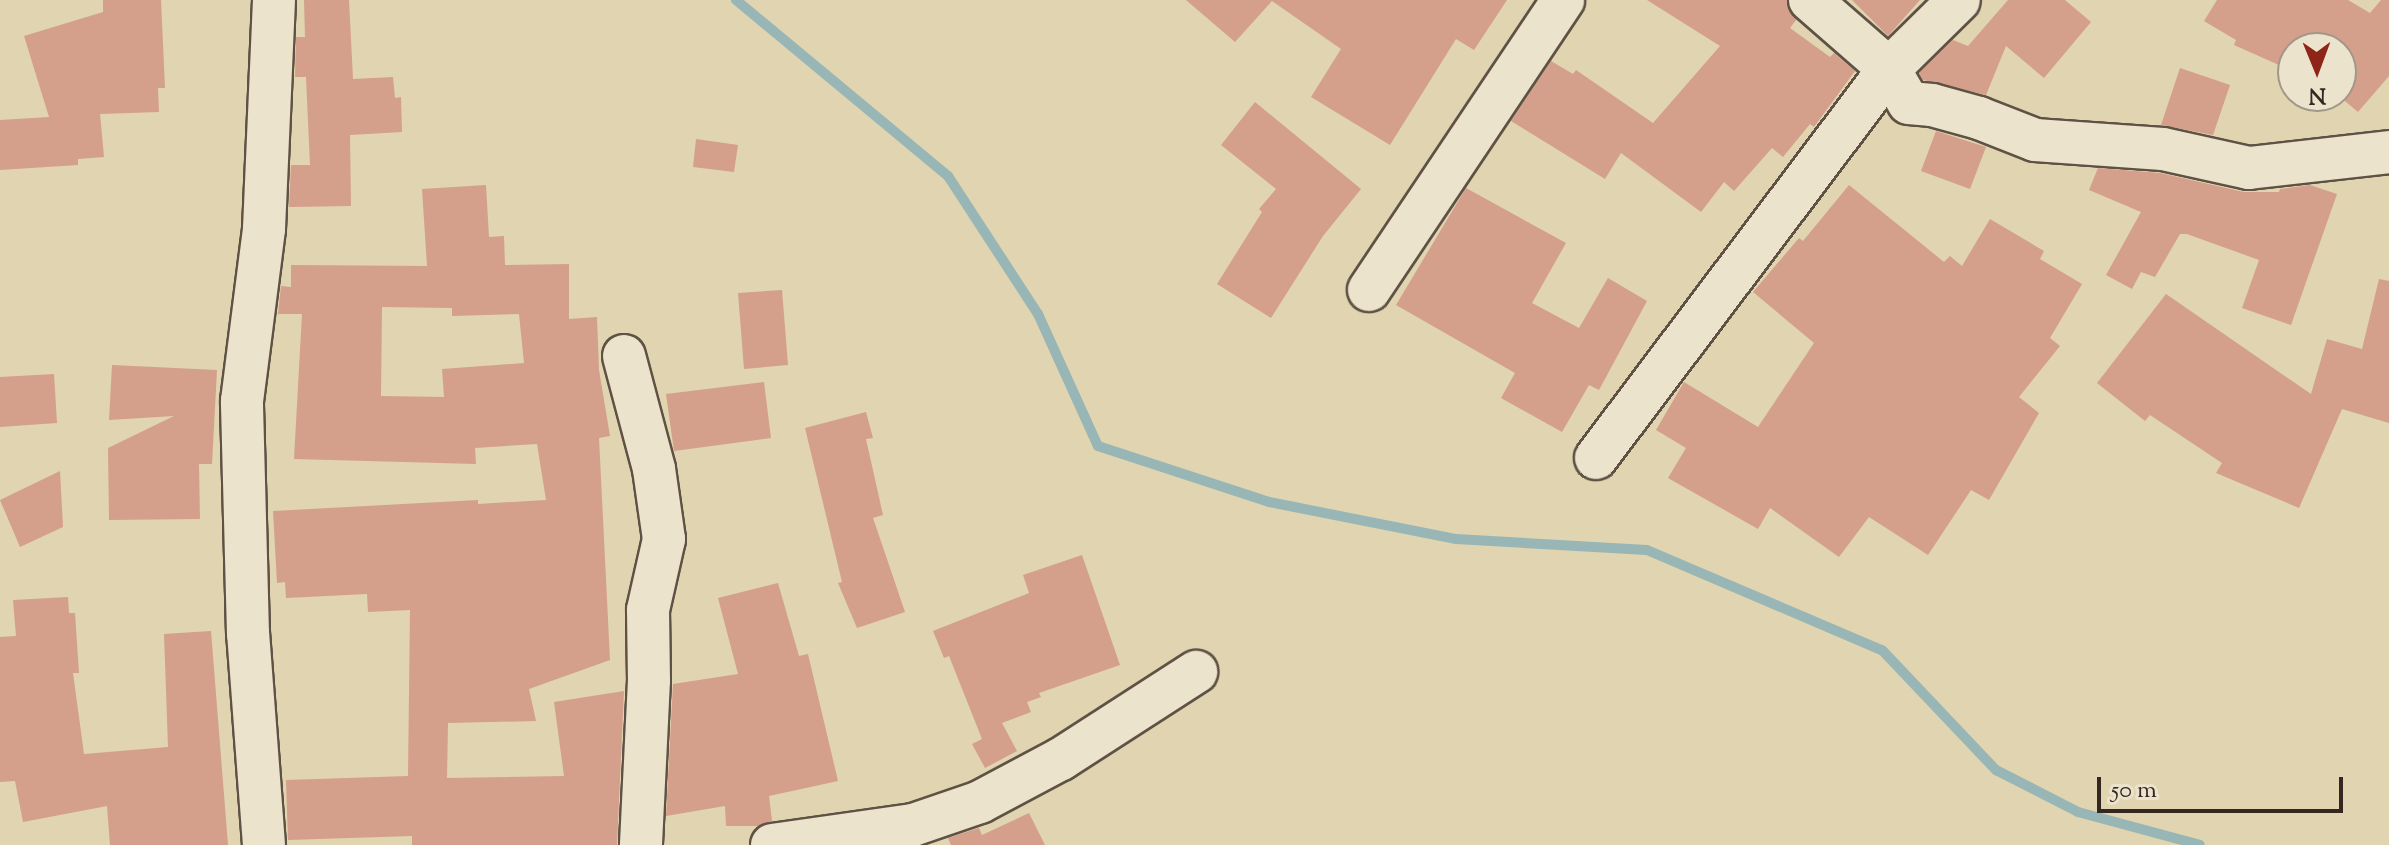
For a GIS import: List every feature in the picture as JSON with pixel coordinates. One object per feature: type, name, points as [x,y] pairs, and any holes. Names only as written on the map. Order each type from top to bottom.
[{"type":"street","points":[[264,845],[248,634],[242,401],[264,229],[274,0]]},
{"type":"street","points":[[1369,290],[1563,0]]},
{"type":"street","points":[[1810,0],[1889,69],[1909,103],[1955,111],[2035,140],[2163,149],[2249,168],[2389,152]]},
{"type":"street","points":[[1596,458],[1889,69],[1959,0]]},
{"type":"street","points":[[624,356],[654,469],[664,539],[648,610],[649,680],[641,845]]},
{"type":"street","points":[[772,845],[913,825],[980,802],[1061,759],[1196,672]]},
{"type":"building","points":[[103,0],[161,0],[165,88],[158,88],[159,112],[100,114],[104,157],[78,159],[78,165],[0,170],[0,120],[49,117],[24,36],[103,12]]},
{"type":"building","points":[[304,0],[349,0],[353,79],[393,77],[395,98],[401,97],[402,132],[350,135],[351,206],[289,207],[291,165],[310,165],[306,77],[295,77],[296,37],[305,37]]},
{"type":"building","points":[[1186,0],[1507,0],[1474,50],[1456,39],[1390,145],[1311,97],[1341,49],[1272,1],[1235,42]]},
{"type":"building","points":[[1647,0],[1787,0],[1796,20],[1790,28],[1830,57],[1834,53],[1855,71],[1814,127],[1810,124],[1783,157],[1772,148],[1734,191],[1724,182],[1701,212],[1621,153],[1605,179],[1511,121],[1551,61],[1573,74],[1576,70],[1653,123],[1720,46]]},
{"type":"building","points":[[1852,0],[1920,0],[1888,36]]},
{"type":"building","points":[[2008,0],[2065,0],[2091,22],[2044,78],[2006,46],[1986,95],[1923,80],[1919,73],[1953,40],[1968,46]]},
{"type":"building","points":[[2217,0],[2348,0],[2370,13],[2381,0],[2389,0],[2389,76],[2358,112],[2357,32],[2277,32],[2277,64],[2234,45],[2236,40],[2204,21]]},
{"type":"building","points":[[2180,68],[2230,85],[2213,135],[2161,125]]},
{"type":"building","points":[[1255,102],[1361,189],[1323,236],[1271,318],[1217,284],[1262,212],[1259,209],[1276,189],[1221,145]]},
{"type":"building","points":[[1936,131],[1986,147],[1970,189],[1921,171]]},
{"type":"building","points":[[696,139],[738,145],[734,172],[693,167]]},
{"type":"building","points":[[2098,168],[2160,173],[2244,192],[2279,192],[2280,189],[2310,185],[2337,194],[2291,325],[2242,308],[2259,260],[2187,234],[2180,234],[2155,277],[2141,272],[2132,289],[2106,275],[2141,212],[2089,190]]},
{"type":"building","points":[[486,185],[489,237],[504,236],[505,265],[569,264],[569,319],[597,317],[599,370],[610,436],[599,438],[610,660],[529,689],[536,721],[448,723],[447,778],[564,776],[554,702],[624,691],[617,845],[412,845],[412,836],[288,840],[286,780],[408,776],[410,610],[368,612],[367,594],[286,598],[285,582],[277,583],[273,511],[478,500],[478,504],[546,500],[537,444],[475,448],[476,464],[294,459],[302,314],[278,314],[281,286],[291,287],[291,265],[427,266],[422,189]],"holes":[[[382,307],[452,308],[452,316],[519,314],[524,363],[442,369],[444,397],[381,396]]]},
{"type":"building","points":[[1849,185],[1944,262],[1950,256],[1962,266],[1990,219],[2044,251],[2040,259],[2082,284],[2050,338],[2060,346],[2019,397],[2039,413],[1989,500],[1971,490],[1928,555],[1869,517],[1839,557],[1770,508],[1758,529],[1668,478],[1686,448],[1656,430],[1684,382],[1758,427],[1814,343],[1753,292],[1799,238],[1803,241]]},
{"type":"building","points":[[1466,188],[1566,243],[1532,303],[1579,328],[1608,278],[1647,301],[1599,390],[1589,385],[1562,432],[1501,398],[1515,373],[1396,305]]},
{"type":"building","points":[[2379,279],[2389,281],[2389,423],[2342,409],[2299,508],[2216,473],[2222,463],[2150,415],[2145,421],[2097,383],[2166,294],[2311,394],[2327,339],[2362,349]]},
{"type":"building","points":[[782,290],[788,365],[744,369],[738,293]]},
{"type":"building","points":[[112,365],[217,370],[212,464],[199,464],[200,519],[109,520],[108,448],[174,416],[109,420]]},
{"type":"building","points":[[54,374],[57,423],[0,427],[0,377]]},
{"type":"building","points":[[764,382],[771,438],[674,451],[666,394]]},
{"type":"building","points":[[866,412],[873,438],[866,439],[883,515],[873,518],[905,612],[857,628],[838,583],[842,582],[805,428]]},
{"type":"building","points":[[60,471],[63,527],[20,547],[0,500]]},
{"type":"building","points":[[1082,555],[1120,665],[1039,693],[1041,697],[1027,702],[1031,712],[1002,723],[1017,751],[985,768],[972,744],[982,739],[949,656],[944,658],[933,631],[1029,593],[1023,575]]},
{"type":"building","points":[[778,583],[799,656],[808,654],[838,781],[769,796],[772,821],[758,826],[726,826],[725,806],[666,816],[673,684],[738,674],[718,598]]},
{"type":"building","points":[[68,597],[69,613],[75,613],[79,673],[73,673],[84,754],[168,747],[164,634],[211,631],[228,845],[110,845],[107,806],[23,822],[15,781],[0,782],[0,637],[16,636],[13,600]]},
{"type":"building","points":[[1029,813],[1045,845],[951,845],[948,838],[979,828],[982,835]]},
{"type":"waterway","points":[[736,0],[948,176],[1038,314],[1098,446],[1269,502],[1456,539],[1647,550],[1882,650],[1996,770],[2078,812],[2200,845]]}]
